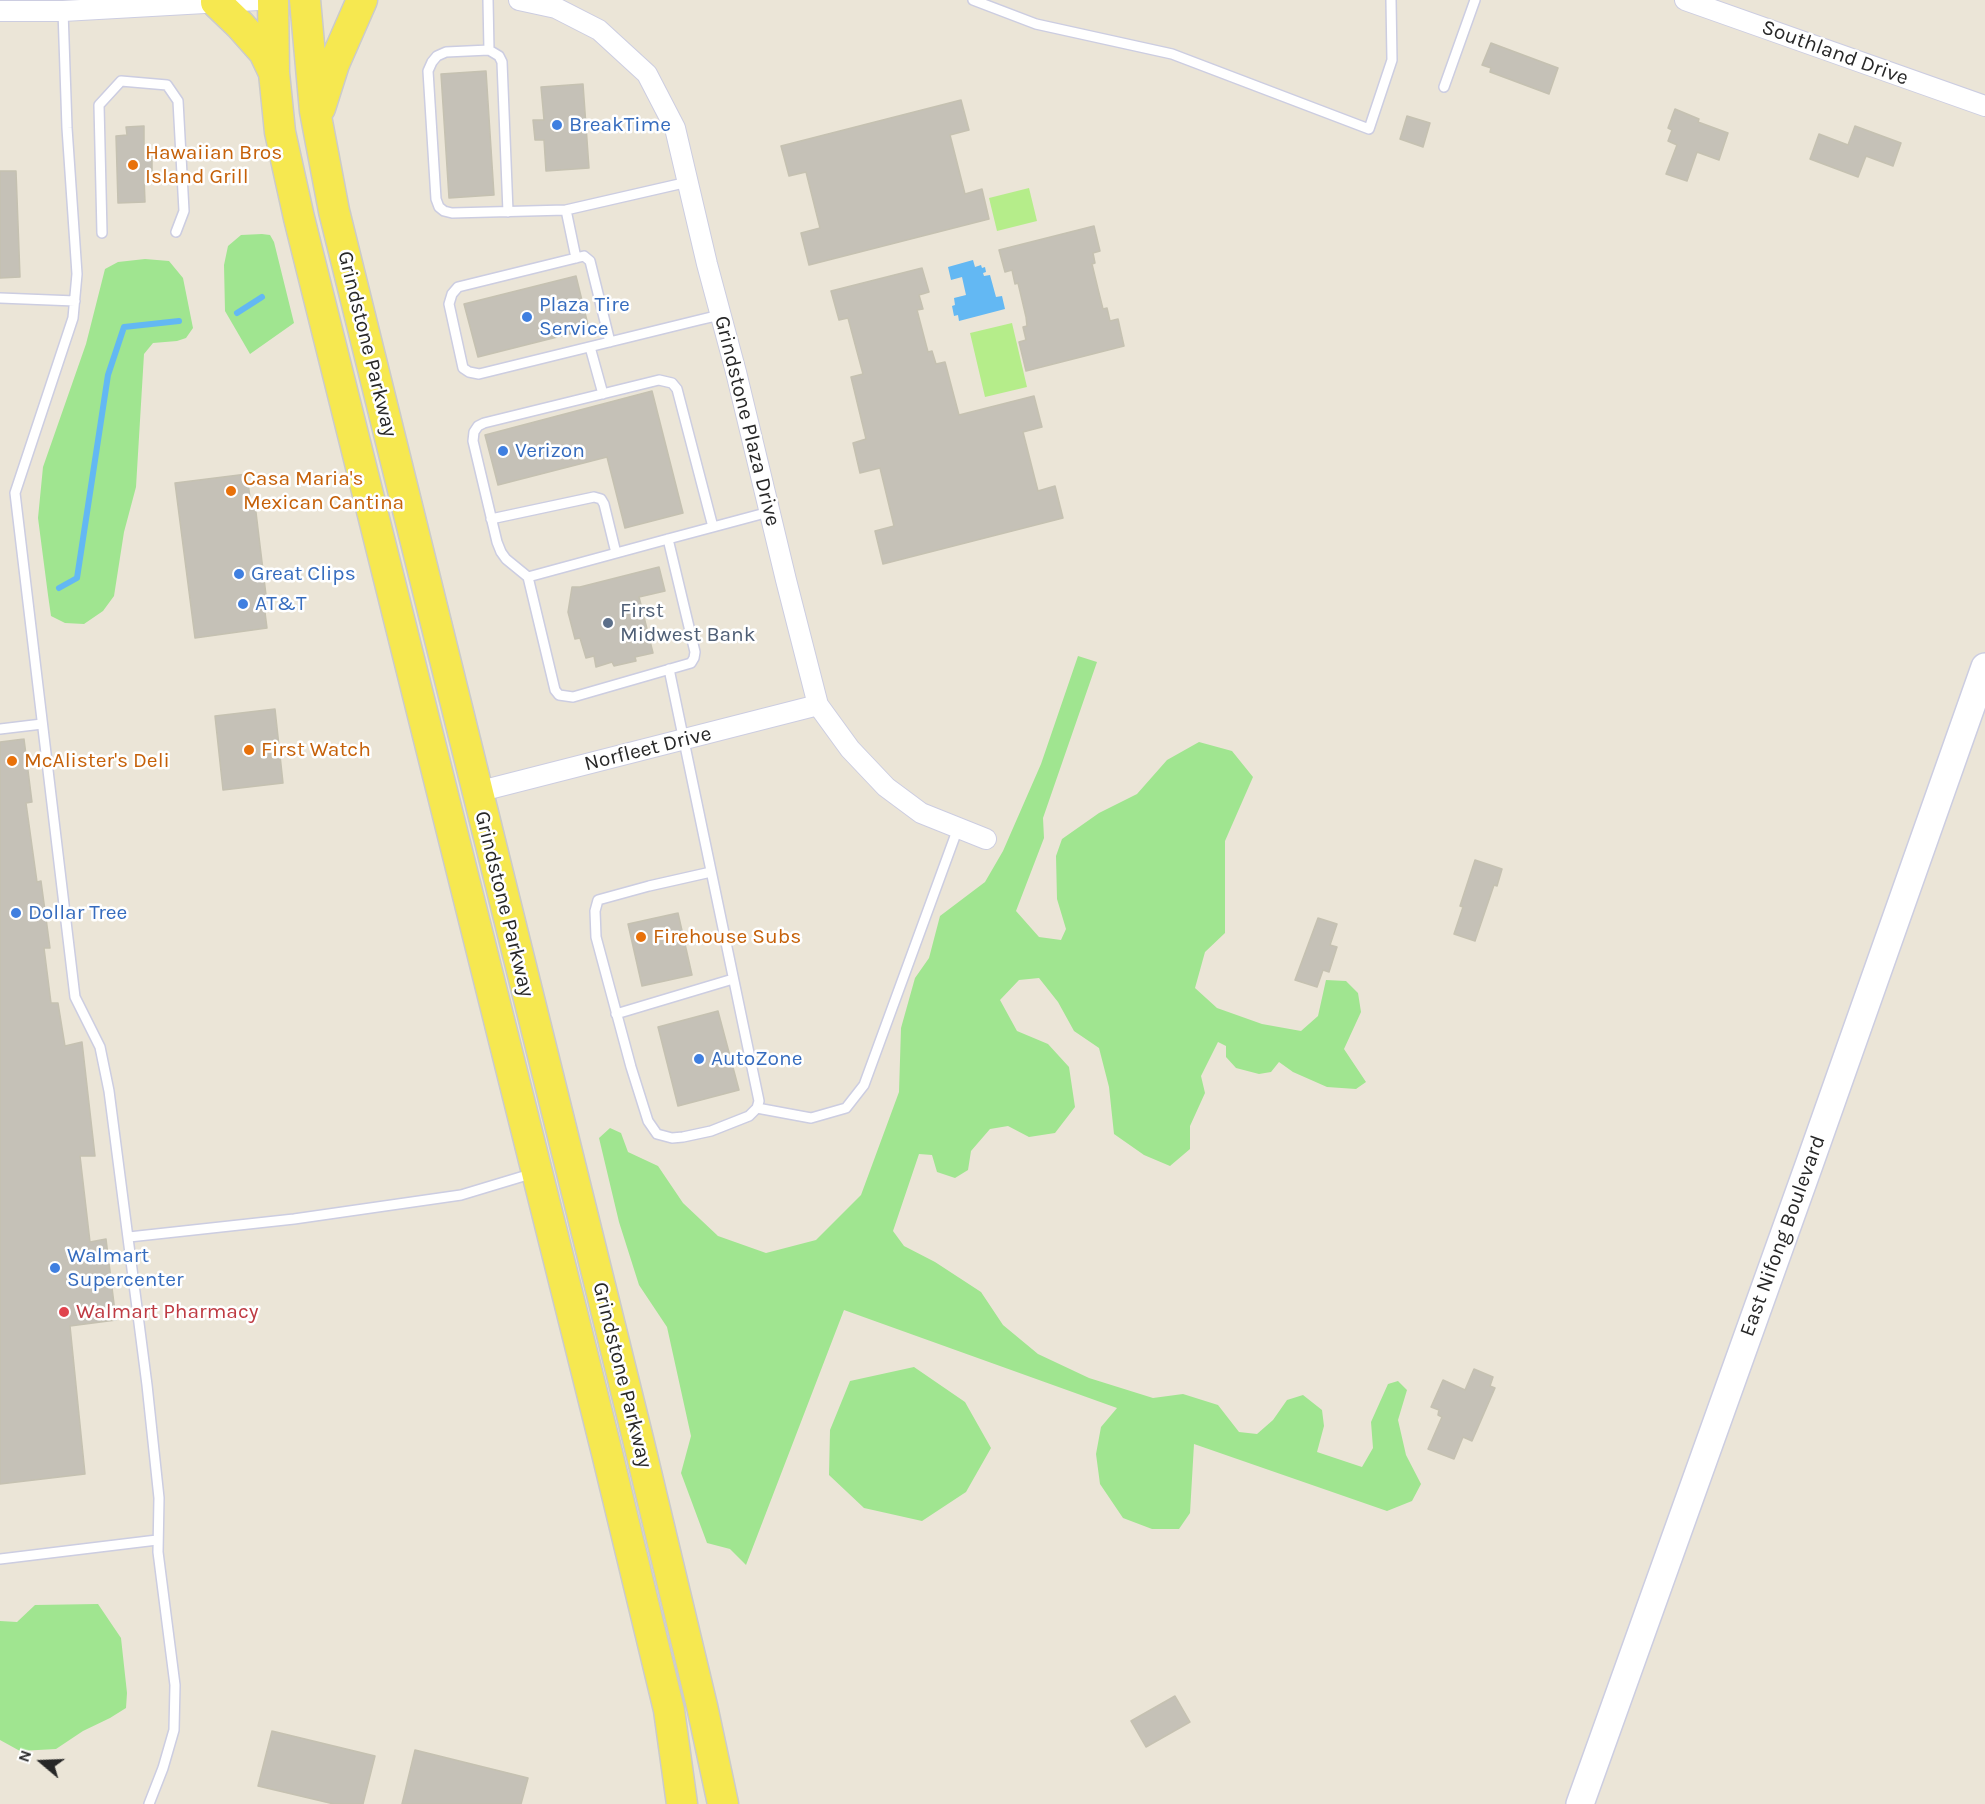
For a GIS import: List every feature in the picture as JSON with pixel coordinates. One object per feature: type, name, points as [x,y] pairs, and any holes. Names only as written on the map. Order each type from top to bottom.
[{"type":"main road","name":"Grindstone Parkway","points":[[273,0],[274,73],[280,132],[299,218],[607,1453],[669,1710],[682,1804]]},
{"type":"main road","name":"Grindstone Parkway","points":[[305,0],[317,120],[334,211],[640,1450],[702,1706],[723,1804]]},
{"type":"main road","points":[[317,120],[334,64],[362,0]]},
{"type":"main road","points":[[217,1],[264,52],[274,73]]},
{"type":"street","points":[[0,11],[63,11],[258,0]]},
{"type":"street","name":"Grindstone Plaza Drive","points":[[519,0],[557,4],[599,30],[646,74],[675,128],[818,705],[850,749],[886,787],[921,813],[986,839]]},
{"type":"street","name":"Southland Drive","points":[[1685,0],[1985,106]]},
{"type":"street","name":"East Nifong Boulevard","points":[[1580,1804],[1985,667]]},
{"type":"street","name":"Norfleet Drive","points":[[477,792],[818,705]]},
{"type":"lane","points":[[488,0],[489,50]]},
{"type":"lane","points":[[973,0],[1036,24],[1172,54],[1369,129],[1392,60],[1391,0]]},
{"type":"lane","points":[[1444,87],[1475,0]]},
{"type":"lane","points":[[63,11],[67,128],[78,274],[73,318],[15,493],[75,996],[100,1047],[117,1140],[159,1498],[157,1540],[175,1685],[174,1730],[149,1804]]},
{"type":"lane","points":[[508,212],[502,62],[499,56],[489,50],[446,52],[437,56],[428,71],[436,199],[439,207],[444,211],[452,213],[508,212],[566,210],[688,182]]},
{"type":"lane","points":[[102,233],[99,105],[121,81],[167,85],[178,101],[184,212],[176,232]]},
{"type":"lane","points":[[566,210],[576,258]]},
{"type":"lane","points":[[609,342],[590,261],[584,256],[458,287],[452,294],[449,304],[464,368],[469,372],[479,374],[720,315]]},
{"type":"lane","points":[[0,298],[75,301]]},
{"type":"lane","points":[[590,347],[603,394]]},
{"type":"lane","points":[[668,539],[695,652],[691,663],[573,697],[559,695],[555,690],[528,577],[501,552],[473,441],[474,432],[478,426],[603,394],[659,380],[672,382],[676,389],[713,527]]},
{"type":"lane","points":[[491,519],[594,497],[601,499],[604,504],[616,554]]},
{"type":"lane","points":[[528,577],[770,512]]},
{"type":"lane","points":[[669,669],[759,1101],[757,1108],[749,1116],[711,1131],[672,1138],[657,1134],[648,1121],[596,937],[595,911],[598,900],[711,872]]},
{"type":"lane","points":[[0,729],[42,724]]},
{"type":"lane","points":[[757,1108],[811,1118],[846,1108],[864,1085],[958,828]]},
{"type":"lane","points":[[616,1014],[733,979]]},
{"type":"lane","points":[[129,1237],[294,1219],[461,1195],[537,1173]]},
{"type":"lane","points":[[0,1560],[157,1540]]},
{"type":"green space","points":[[1029,188],[1037,221],[997,231],[989,198]]},
{"type":"green space","points":[[241,235],[270,235],[274,242],[294,323],[250,354],[225,311],[224,265],[228,246]]},
{"type":"green space","points":[[145,259],[169,261],[183,278],[193,328],[186,338],[153,343],[144,354],[136,487],[124,532],[114,596],[103,611],[84,624],[65,623],[51,616],[48,595],[38,518],[43,467],[86,344],[105,269],[118,262]]},
{"type":"green space","points":[[1012,323],[1027,387],[985,397],[970,333]]},
{"type":"green space","points":[[1078,656],[1097,662],[1043,818],[1044,838],[1016,911],[1039,937],[1061,940],[1066,929],[1057,899],[1056,856],[1062,839],[1099,813],[1137,794],[1167,760],[1199,742],[1232,751],[1253,777],[1225,841],[1225,933],[1205,952],[1195,988],[1217,1008],[1262,1024],[1301,1031],[1318,1016],[1326,980],[1346,981],[1358,993],[1361,1012],[1344,1049],[1366,1082],[1356,1089],[1327,1087],[1293,1072],[1279,1062],[1271,1072],[1259,1074],[1236,1068],[1226,1057],[1226,1046],[1218,1042],[1201,1076],[1205,1093],[1190,1126],[1190,1149],[1170,1166],[1144,1155],[1114,1134],[1109,1087],[1099,1048],[1074,1031],[1058,1002],[1039,978],[1019,980],[1000,1000],[1017,1031],[1048,1044],[1069,1067],[1075,1107],[1055,1133],[1029,1137],[1008,1126],[990,1129],[971,1151],[968,1170],[955,1178],[937,1172],[932,1155],[919,1154],[893,1231],[904,1246],[935,1262],[981,1292],[1003,1325],[1038,1354],[1089,1378],[1153,1398],[1183,1394],[1218,1405],[1239,1432],[1257,1434],[1273,1420],[1287,1400],[1303,1395],[1322,1410],[1324,1426],[1317,1452],[1362,1467],[1373,1448],[1371,1422],[1388,1384],[1398,1381],[1407,1390],[1398,1420],[1406,1455],[1421,1484],[1412,1501],[1387,1511],[1194,1444],[1190,1513],[1179,1529],[1152,1529],[1123,1518],[1100,1484],[1096,1454],[1101,1427],[1117,1408],[844,1310],[746,1565],[730,1549],[707,1543],[681,1473],[691,1436],[667,1327],[639,1285],[619,1222],[599,1138],[610,1128],[621,1133],[628,1152],[658,1166],[683,1203],[718,1236],[766,1253],[816,1240],[861,1195],[899,1092],[901,1028],[915,978],[929,958],[940,916],[985,882],[1003,851],[1041,764]]},
{"type":"green space","points":[[914,1367],[965,1402],[991,1448],[966,1492],[922,1521],[864,1508],[829,1475],[830,1430],[850,1381]]},
{"type":"green space","points":[[98,1604],[121,1638],[127,1693],[126,1708],[83,1731],[56,1749],[20,1751],[0,1740],[0,1621],[17,1622],[35,1605]]},
{"type":"water","points":[[973,260],[975,267],[981,265],[982,268],[985,267],[984,276],[990,275],[996,297],[1002,296],[1005,309],[959,321],[958,315],[954,316],[952,306],[955,305],[954,298],[966,295],[962,277],[951,280],[948,267]]},
{"type":"building","points":[[1491,43],[1558,68],[1549,94],[1490,72],[1491,68],[1482,65]]},
{"type":"building","points":[[486,71],[494,195],[449,198],[441,74]]},
{"type":"building","points":[[583,84],[589,168],[546,171],[544,140],[535,140],[533,120],[544,120],[541,87]]},
{"type":"building","points":[[961,100],[969,130],[950,135],[965,194],[982,189],[989,219],[809,265],[801,233],[820,228],[806,172],[789,176],[781,146]]},
{"type":"building","points":[[1675,109],[1699,119],[1698,122],[1728,133],[1719,160],[1697,152],[1687,181],[1666,174],[1677,145],[1668,141],[1672,130],[1668,128]]},
{"type":"building","points":[[1407,116],[1430,123],[1423,147],[1400,139]]},
{"type":"building","name":"Hawaiian Bros Island Grill","points":[[144,126],[144,156],[152,156],[152,177],[144,177],[145,202],[118,203],[116,136],[127,135],[126,127]]},
{"type":"building","points":[[1855,126],[1901,143],[1893,166],[1866,156],[1858,177],[1810,159],[1819,134],[1848,145]]},
{"type":"building","points":[[0,171],[16,171],[20,277],[0,278]]},
{"type":"building","points":[[1094,226],[1100,251],[1093,253],[1095,263],[1092,264],[1103,309],[1107,308],[1110,321],[1118,319],[1124,346],[1026,371],[1019,342],[1026,340],[1023,327],[1027,326],[1026,317],[1018,283],[1015,284],[1012,270],[1005,272],[999,250]]},
{"type":"building","points":[[922,268],[929,292],[919,295],[923,309],[917,310],[928,352],[932,351],[936,364],[945,362],[959,415],[1034,396],[1042,427],[1023,432],[1038,491],[1055,486],[1063,518],[883,564],[875,531],[894,526],[880,468],[860,473],[853,443],[866,439],[851,377],[863,374],[848,318],[839,320],[831,291]]},
{"type":"building","name":"Plaza Tire Service","points":[[576,276],[589,329],[478,357],[464,304]]},
{"type":"building","points":[[652,391],[683,513],[625,528],[607,457],[498,485],[485,435]]},
{"type":"building","points":[[247,474],[251,506],[255,504],[266,595],[263,597],[267,628],[195,638],[175,483]]},
{"type":"building","name":"First Midwest Bank","points":[[659,567],[665,591],[639,597],[653,653],[635,657],[636,661],[614,666],[612,662],[596,667],[594,656],[586,658],[580,638],[575,639],[568,612],[572,587]]},
{"type":"building","name":"First Watch","points":[[275,709],[283,783],[223,790],[215,716]]},
{"type":"building","name":"Walmart Supercenter","points":[[24,739],[32,802],[26,803],[37,882],[41,881],[50,948],[44,948],[51,1003],[58,1003],[65,1046],[82,1042],[95,1156],[80,1156],[90,1242],[106,1239],[116,1320],[70,1326],[85,1474],[0,1484],[0,742]]},
{"type":"building","points":[[1475,860],[1502,869],[1497,886],[1494,885],[1475,941],[1454,934],[1463,907],[1460,906]]},
{"type":"building","points":[[678,913],[692,975],[642,986],[628,924]]},
{"type":"building","points":[[1318,918],[1337,924],[1330,945],[1337,947],[1329,972],[1323,970],[1317,987],[1295,980]]},
{"type":"building","name":"AutoZone","points":[[718,1011],[739,1090],[678,1106],[658,1027]]},
{"type":"building","points":[[1474,1369],[1493,1377],[1490,1386],[1495,1388],[1472,1441],[1463,1437],[1454,1459],[1428,1449],[1442,1417],[1438,1415],[1439,1410],[1431,1407],[1443,1380],[1465,1390]]},
{"type":"building","points":[[1175,1696],[1190,1722],[1146,1747],[1131,1721]]},
{"type":"building","points":[[272,1731],[375,1756],[363,1804],[334,1804],[258,1786]]},
{"type":"building","points":[[415,1750],[528,1778],[521,1804],[402,1804]]},
{"type":"waterway","points":[[237,313],[262,297]]},
{"type":"waterway","points":[[59,588],[77,578],[108,375],[124,327],[179,321]]},
{"type":"place","name":"BreakTime","points":[[557,125]]},
{"type":"place","name":"Hawaiian Bros Island Grill","points":[[133,165]]},
{"type":"place","name":"Plaza Tire Service","points":[[527,317]]},
{"type":"place","name":"Verizon","points":[[503,451]]},
{"type":"place","name":"Casa Maria's Mexican Cantina","points":[[231,491]]},
{"type":"place","name":"Great Clips","points":[[239,574]]},
{"type":"place","name":"AT&T","points":[[243,604]]},
{"type":"place","name":"First Midwest Bank","points":[[608,623]]},
{"type":"place","name":"First Watch","points":[[249,750]]},
{"type":"place","name":"McAlister's Deli","points":[[12,761]]},
{"type":"place","name":"Dollar Tree","points":[[16,913]]},
{"type":"place","name":"Firehouse Subs","points":[[641,937]]},
{"type":"place","name":"AutoZone","points":[[699,1059]]},
{"type":"place","name":"Walmart Supercenter","points":[[55,1268]]},
{"type":"place","name":"Walmart Pharmacy","points":[[64,1312]]}]
